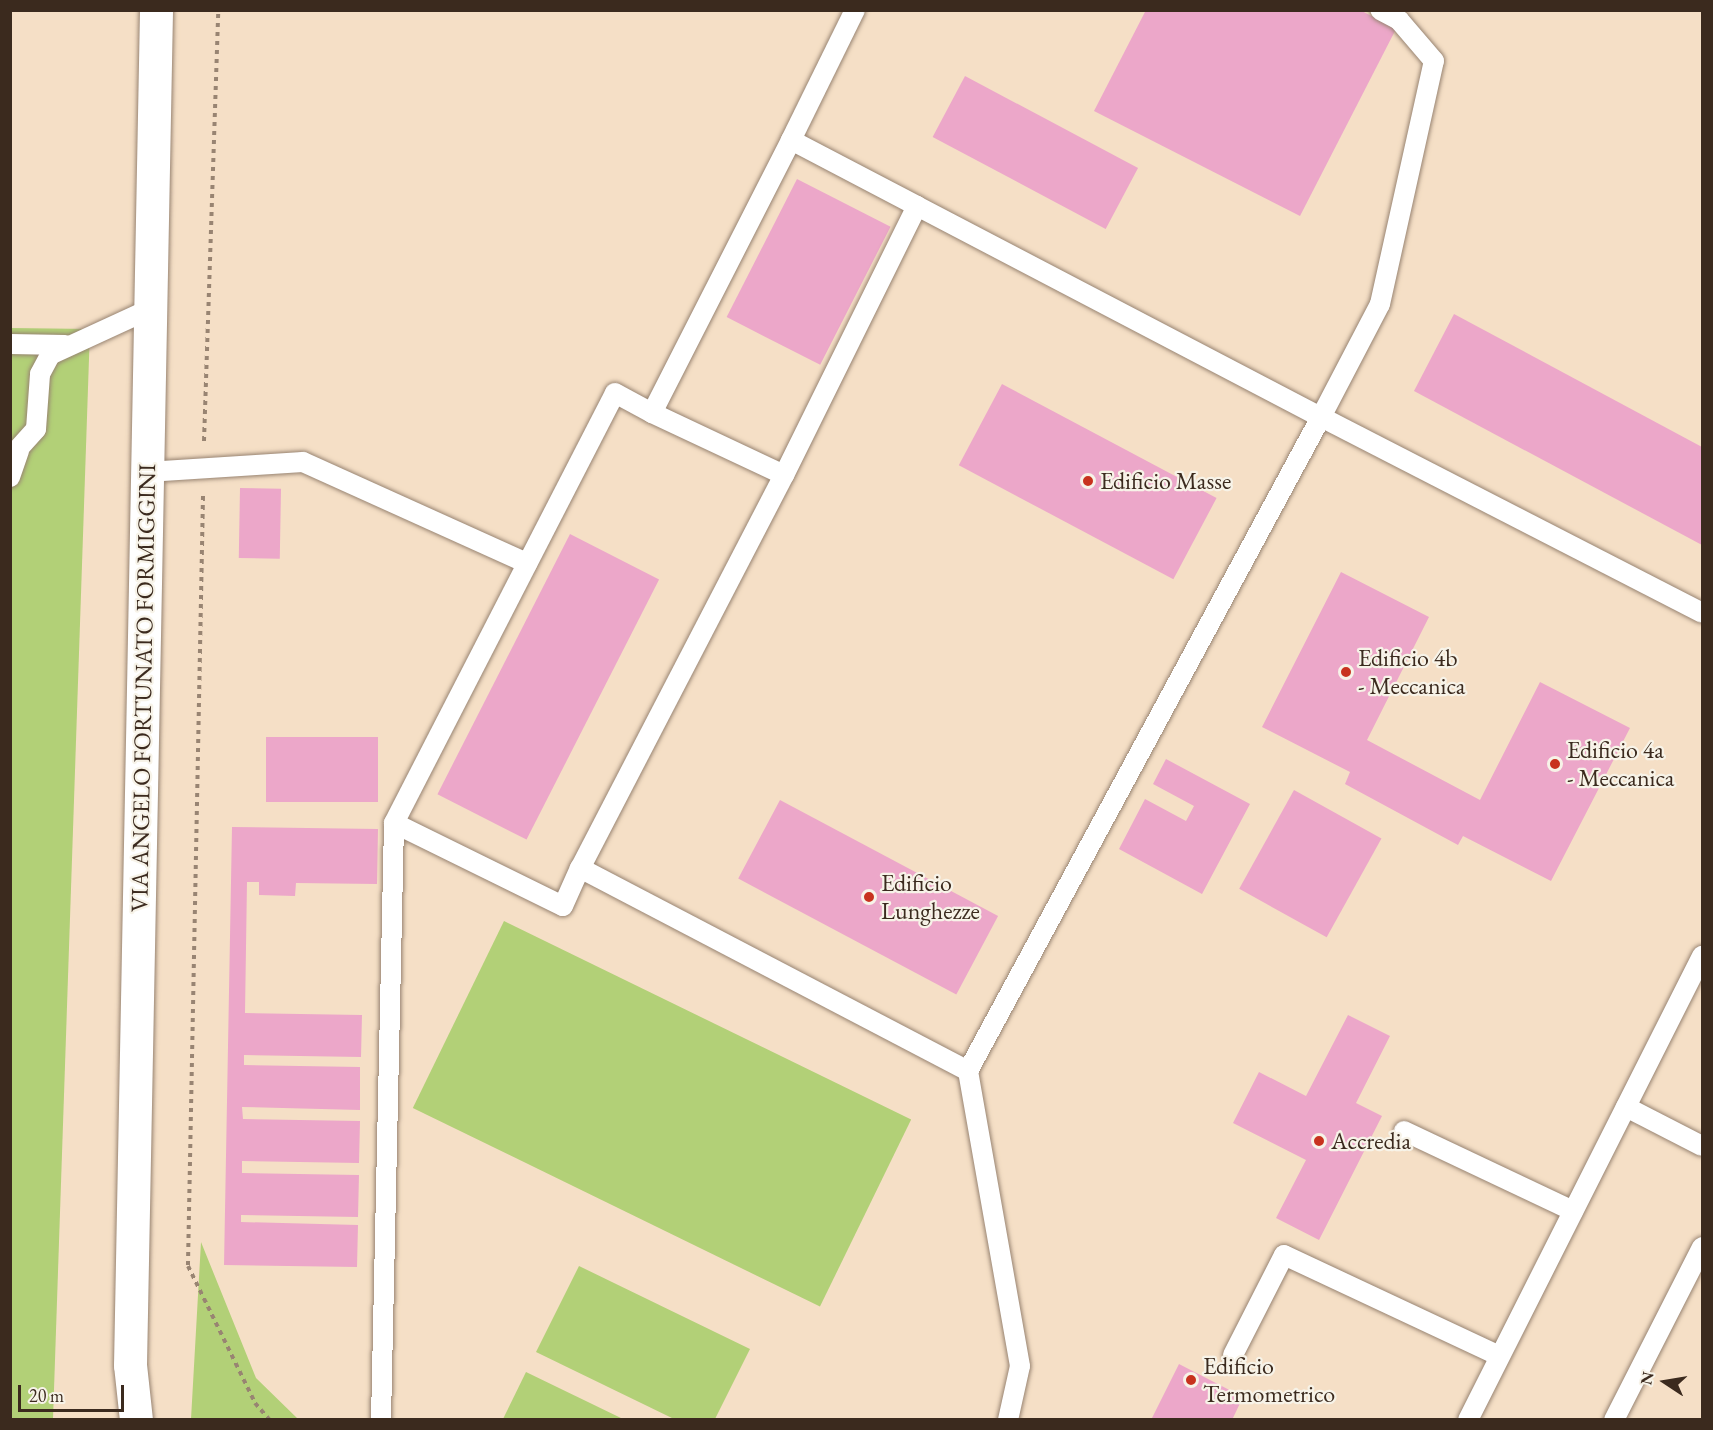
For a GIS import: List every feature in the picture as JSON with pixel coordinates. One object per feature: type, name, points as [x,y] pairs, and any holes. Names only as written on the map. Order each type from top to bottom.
[{"type":"street","name":"VIA ANGELO FORTUNATO FORMIGGINI","points":[[136,1419],[130,1365],[156,10]]},
{"type":"street","name":"VIA ANGELO FORTUNATO FORMIGGINI","points":[[114,1419],[130,1365]]},
{"type":"lane","points":[[652,413],[855,10]]},
{"type":"lane","points":[[1008,1419],[1020,1366],[969,1071],[1380,304],[1434,61],[1400,20],[1380,10]]},
{"type":"lane","points":[[790,140],[1702,613]]},
{"type":"lane","points":[[394,823],[563,906],[580,868],[784,476],[917,206]]},
{"type":"lane","points":[[10,477],[15,455],[36,429],[40,374],[50,355],[65,345],[120,327],[150,309]]},
{"type":"lane","points":[[10,344],[65,345]]},
{"type":"lane","points":[[381,1419],[394,823],[615,393],[784,476]]},
{"type":"lane","points":[[147,472],[204,466],[303,462],[527,563]]},
{"type":"lane","points":[[580,868],[969,1071]]},
{"type":"lane","points":[[1468,1419],[1702,956]]},
{"type":"lane","points":[[1626,1107],[1702,1146]]},
{"type":"lane","points":[[1404,1131],[1574,1211]]},
{"type":"lane","points":[[1614,1419],[1702,1247]]},
{"type":"lane","points":[[1233,1355],[1284,1255],[1500,1356]]},
{"type":"path","points":[[218,10],[204,466],[188,1266],[255,1403],[270,1419]]},
{"type":"green space","points":[[11,328],[90,329],[53,1419],[11,1420]]},
{"type":"green space","points":[[504,921],[911,1120],[820,1307],[413,1108]]},
{"type":"green space","points":[[201,1242],[256,1378],[298,1419],[191,1419]]},
{"type":"green space","points":[[579,1266],[750,1349],[715,1419],[674,1419],[536,1352]]},
{"type":"green space","points":[[526,1372],[623,1419],[503,1419]]},
{"type":"building","points":[[1146,10],[1360,10],[1396,29],[1300,216],[1094,111]]},
{"type":"building","points":[[965,76],[1138,168],[1106,229],[933,137]]},
{"type":"building","points":[[797,179],[891,227],[820,365],[727,317]]},
{"type":"building","points":[[1454,314],[1702,447],[1702,545],[1414,391]]},
{"type":"building","name":"Edificio Masse","points":[[1002,384],[1217,498],[1173,579],[959,465]]},
{"type":"building","points":[[240,488],[281,489],[280,559],[239,558]]},
{"type":"building","points":[[570,534],[659,579],[527,840],[437,794]]},
{"type":"building","points":[[1341,572],[1429,617],[1367,740],[1480,800],[1540,682],[1630,728],[1551,881],[1463,836],[1458,845],[1345,784],[1350,772],[1262,727]]},
{"type":"building","points":[[266,737],[378,737],[378,802],[266,802]]},
{"type":"building","points":[[1166,759],[1250,804],[1202,894],[1119,849],[1145,799],[1186,821],[1194,806],[1153,784]]},
{"type":"building","points":[[1294,790],[1381,838],[1327,937],[1239,889]]},
{"type":"building","name":"Edificio Lunghezze","points":[[780,800],[998,916],[956,995],[738,879]]},
{"type":"building","points":[[232,827],[378,829],[377,884],[296,883],[295,896],[259,895],[259,882],[247,882],[245,1013],[362,1015],[361,1057],[244,1055],[244,1065],[360,1067],[360,1110],[242,1107],[243,1119],[360,1121],[359,1163],[242,1161],[242,1173],[359,1175],[358,1217],[241,1215],[241,1222],[358,1225],[357,1267],[224,1265]]},
{"type":"building","name":"Accredia","points":[[1348,1015],[1390,1036],[1356,1103],[1382,1116],[1319,1240],[1276,1218],[1306,1160],[1233,1123],[1259,1072],[1306,1096]]},
{"type":"building","name":"Edificio Termometrico","points":[[1179,1364],[1243,1397],[1232,1420],[1151,1420]]},
{"type":"place","name":"Edificio Masse","points":[[1088,481]]},
{"type":"place","name":"Edificio 4b - Meccanica","points":[[1346,672]]},
{"type":"place","name":"Edificio 4a - Meccanica","points":[[1555,764]]},
{"type":"place","name":"Edificio Lunghezze","points":[[869,897]]},
{"type":"place","name":"Accredia","points":[[1319,1141]]},
{"type":"place","name":"Edificio Termometrico","points":[[1191,1380]]}]
